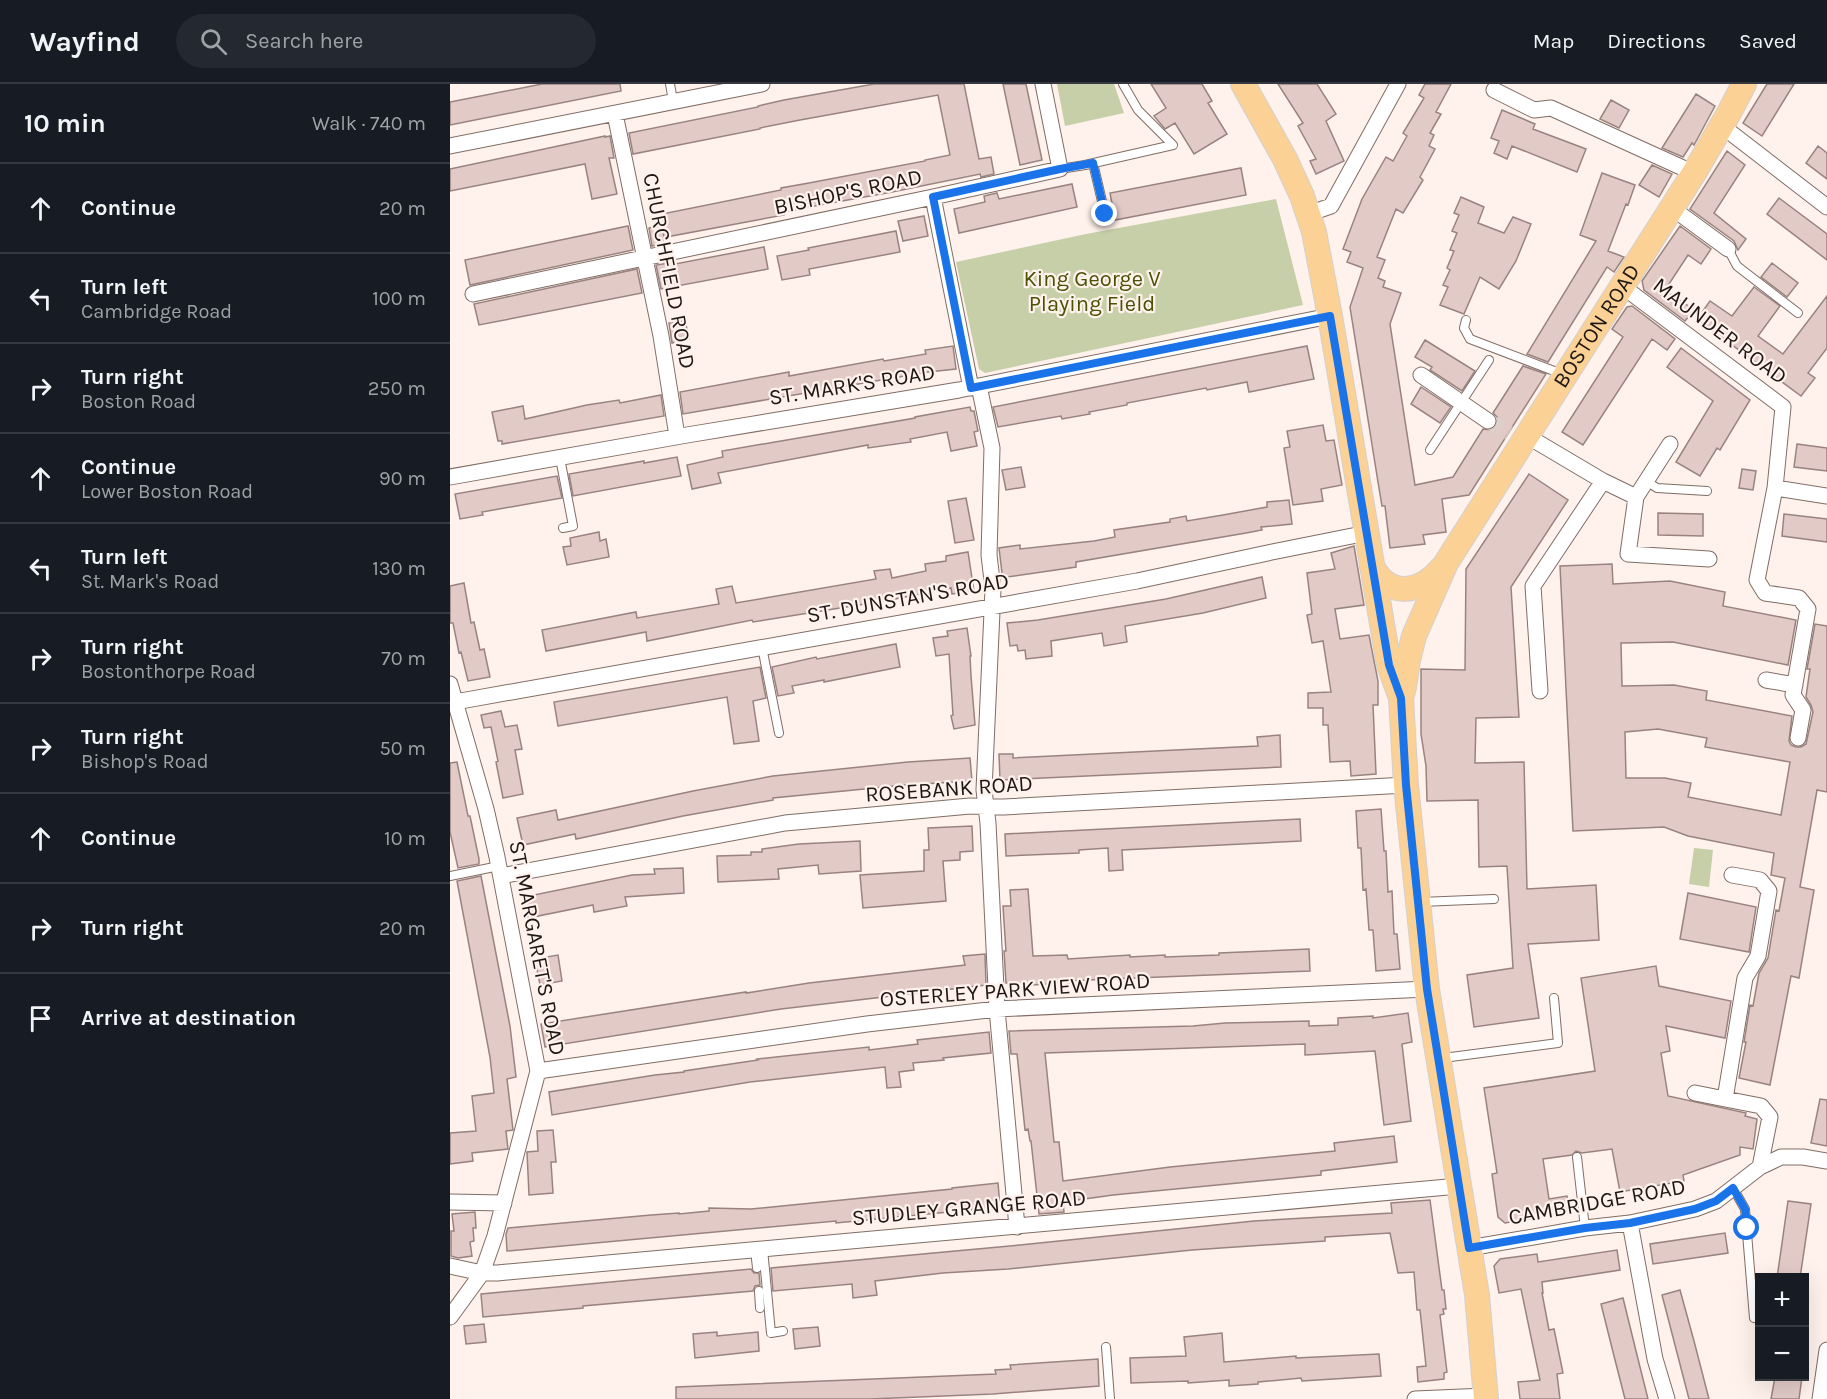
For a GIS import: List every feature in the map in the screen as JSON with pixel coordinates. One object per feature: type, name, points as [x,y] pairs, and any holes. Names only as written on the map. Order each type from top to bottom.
[{"type":"main road","points":[[1243,84],[1281,151],[1308,214],[1330,316],[1372,566]]},
{"type":"main road","name":"BOSTON ROAD","points":[[1401,698],[1414,636],[1446,563],[1519,437],[1565,375],[1695,173],[1744,84]]},
{"type":"main road","name":"BOSTON ROAD","points":[[1372,566],[1385,583],[1407,589],[1429,581],[1446,563]]},
{"type":"main road","name":"BOSTON ROAD","points":[[1372,566],[1389,665],[1401,698],[1406,785],[1427,989],[1480,1317],[1486,1397]]},
{"type":"street","points":[[450,146],[762,84]]},
{"type":"street","points":[[1043,84],[1060,169]]},
{"type":"street","points":[[1308,214],[1331,206],[1398,84]]},
{"type":"street","points":[[1494,90],[1534,110],[1551,108],[1695,173]]},
{"type":"street","name":"CHURCHFIELD ROAD","points":[[615,114],[661,336],[677,436]]},
{"type":"street","points":[[1722,126],[1827,207]]},
{"type":"street","name":"BISHOP'S ROAD","points":[[473,294],[1060,169]]},
{"type":"street","points":[[933,197],[975,387],[992,448],[989,555],[993,606],[984,790],[987,807],[997,1010],[1017,1227]]},
{"type":"street","points":[[1672,208],[1728,249]]},
{"type":"street","name":"MAUNDER ROAD","points":[[1622,286],[1783,407],[1776,488]]},
{"type":"street","name":"ST. MARK'S ROAD","points":[[450,477],[677,436],[975,387],[1330,316]]},
{"type":"street","points":[[1421,375],[1488,420]]},
{"type":"street","points":[[1519,437],[1636,497]]},
{"type":"street","points":[[1670,444],[1636,497],[1628,554],[1709,560]]},
{"type":"street","points":[[1540,691],[1533,586],[1603,481]]},
{"type":"street","points":[[1798,738],[1803,710],[1793,695],[1808,609],[1799,598],[1765,593],[1758,580],[1776,488],[1827,496]]},
{"type":"street","name":"ST. DUNSTAN'S ROAD","points":[[455,702],[1137,581],[1367,533]]},
{"type":"street","points":[[1766,680],[1795,685]]},
{"type":"street","name":"ST. MARGARET'S ROAD","points":[[450,684],[486,810],[500,871],[538,1071],[495,1236],[482,1273],[450,1317]]},
{"type":"street","name":"ROSEBANK ROAD","points":[[500,871],[785,823],[970,806],[987,807],[1406,785]]},
{"type":"street","points":[[1725,1099],[1745,978],[1758,956],[1769,891],[1760,880],[1732,874]]},
{"type":"street","name":"OSTERLEY PARK VIEW ROAD","points":[[538,1071],[867,1024],[997,1010],[1427,989]]},
{"type":"street","points":[[1695,1093],[1761,1106],[1770,1117],[1760,1167]]},
{"type":"street","name":"CAMBRIDGE ROAD","points":[[1469,1248],[1585,1228],[1630,1223],[1695,1209],[1716,1201],[1760,1167],[1781,1158],[1803,1157],[1827,1161]]},
{"type":"street","name":"STUDLEY GRANGE ROAD","points":[[450,1266],[482,1273],[1459,1186]]},
{"type":"street","points":[[450,1202],[504,1203]]},
{"type":"street","points":[[1630,1223],[1655,1359],[1667,1399]]},
{"type":"street","points":[[1820,1399],[1827,1350]]},
{"type":"street","points":[[1416,1399],[1486,1397]]},
{"type":"lane","points":[[670,84],[673,101]]},
{"type":"lane","points":[[1060,169],[1173,145],[1138,110],[1123,84]]},
{"type":"lane","points":[[1093,163],[1105,214]]},
{"type":"lane","points":[[1728,249],[1737,266],[1798,313]]},
{"type":"lane","points":[[1466,320],[1464,328],[1470,339],[1565,375]]},
{"type":"lane","points":[[1430,450],[1489,360]]},
{"type":"lane","points":[[560,458],[573,526],[562,528]]},
{"type":"lane","points":[[1646,481],[1657,488],[1707,491]]},
{"type":"lane","points":[[762,647],[779,733]]},
{"type":"lane","points":[[450,876],[500,871]]},
{"type":"lane","points":[[1418,902],[1494,899]]},
{"type":"lane","points":[[1438,1059],[1558,1043],[1554,998]]},
{"type":"lane","points":[[1577,1157],[1585,1228]]},
{"type":"lane","points":[[1733,1188],[1745,1209],[1754,1318]]},
{"type":"lane","points":[[757,1268],[759,1249]]},
{"type":"lane","points":[[759,1249],[771,1333],[783,1331]]},
{"type":"lane","points":[[759,1291],[760,1308]]},
{"type":"lane","points":[[1106,1347],[1110,1399]]},
{"type":"green space","points":[[1057,84],[1114,84],[1124,113],[1065,126]]},
{"type":"green space","name":"King George V Playing Field","points":[[1276,199],[1303,305],[985,373],[979,369],[956,262],[1086,234]]},
{"type":"green space","points":[[1694,848],[1713,850],[1709,887],[1689,884]]},
{"type":"building","points":[[542,84],[620,84],[621,91],[450,125],[450,102]]},
{"type":"building","points":[[874,84],[964,84],[979,159],[991,157],[994,174],[981,177],[980,174],[666,237],[662,214],[950,155],[938,95],[633,154],[629,133],[784,100]]},
{"type":"building","points":[[1003,84],[1026,84],[1042,160],[1020,165]]},
{"type":"building","points":[[1151,84],[1202,84],[1212,101],[1208,103],[1227,134],[1194,154],[1175,123],[1165,129],[1154,116],[1166,108]]},
{"type":"building","points":[[1278,84],[1317,84],[1336,114],[1326,121],[1344,161],[1316,174],[1310,161],[1316,159],[1298,126],[1303,123]]},
{"type":"building","points":[[1425,84],[1451,84],[1436,112],[1441,114],[1430,133],[1434,135],[1429,146],[1435,149],[1420,177],[1423,180],[1403,213],[1396,209],[1377,257],[1385,260],[1378,278],[1385,281],[1383,287],[1401,293],[1390,324],[1415,485],[1453,477],[1483,429],[1492,430],[1496,426],[1497,417],[1493,413],[1523,366],[1546,374],[1469,495],[1442,499],[1446,532],[1423,535],[1425,544],[1390,548],[1385,506],[1382,506],[1350,307],[1363,268],[1347,262],[1351,252],[1343,249],[1362,199],[1386,157],[1393,161],[1407,136],[1403,133],[1424,98],[1419,95]]},
{"type":"building","points":[[1767,84],[1794,84],[1762,136],[1743,123]]},
{"type":"building","points":[[1696,94],[1715,106],[1694,145],[1692,143],[1683,157],[1662,148]]},
{"type":"building","points":[[1611,100],[1629,110],[1619,128],[1600,119]]},
{"type":"building","points":[[1502,110],[1535,124],[1533,129],[1586,149],[1577,172],[1512,146],[1507,159],[1494,153],[1499,141],[1491,138]]},
{"type":"building","points":[[610,136],[614,158],[609,158],[617,194],[592,199],[585,164],[450,191],[450,169]]},
{"type":"building","points":[[1818,146],[1827,153],[1827,179],[1806,163]]},
{"type":"building","points":[[1727,151],[1745,165],[1714,213],[1746,239],[1738,250],[1734,241],[1690,209]]},
{"type":"building","points":[[1652,165],[1672,174],[1659,197],[1639,185]]},
{"type":"building","points":[[1241,168],[1246,195],[1115,220],[1110,193]]},
{"type":"building","points":[[1602,173],[1635,185],[1608,251],[1624,257],[1614,272],[1607,267],[1548,362],[1527,354],[1596,241],[1580,235]]},
{"type":"building","points":[[1072,184],[1077,207],[959,233],[954,209],[985,202],[984,196],[997,193],[999,199]]},
{"type":"building","points":[[1461,197],[1484,207],[1478,223],[1504,233],[1513,217],[1531,224],[1516,261],[1499,289],[1480,277],[1464,314],[1440,305],[1448,287],[1443,285],[1450,270],[1447,268],[1454,251],[1450,250],[1457,233],[1452,231],[1459,215],[1454,213]]},
{"type":"building","points":[[1779,198],[1827,234],[1827,260],[1767,214]]},
{"type":"building","points":[[924,216],[928,236],[903,241],[898,221]]},
{"type":"building","points":[[662,225],[665,243],[652,246],[649,228]]},
{"type":"building","points":[[628,226],[633,250],[470,285],[465,260]]},
{"type":"building","points":[[1680,226],[1711,249],[1701,264],[1688,255],[1665,290],[1694,310],[1685,321],[1644,290],[1642,281]]},
{"type":"building","points":[[896,231],[900,252],[809,269],[810,275],[782,280],[777,256]]},
{"type":"building","points":[[764,247],[768,269],[661,289],[656,265],[669,263],[670,265]]},
{"type":"building","points":[[1772,263],[1798,283],[1787,297],[1761,277]]},
{"type":"building","points":[[637,269],[642,293],[479,325],[474,304]]},
{"type":"building","points":[[1754,287],[1780,306],[1758,336],[1783,354],[1827,296],[1827,348],[1808,373],[1815,378],[1801,396],[1697,319],[1710,301],[1732,316]]},
{"type":"building","points":[[1632,306],[1675,339],[1667,350],[1652,339],[1583,445],[1562,432],[1623,337],[1612,329],[1627,307]]},
{"type":"building","points":[[685,320],[689,339],[672,343],[669,323]]},
{"type":"building","points":[[1425,340],[1475,371],[1462,391],[1430,370],[1432,367],[1415,357]]},
{"type":"building","points":[[953,346],[956,369],[683,414],[680,392],[789,372],[789,376],[883,359],[884,361],[926,354],[925,350]]},
{"type":"building","points":[[1307,346],[1314,379],[1249,392],[1247,382],[1127,403],[1127,405],[1089,412],[1090,414],[1062,419],[1061,416],[998,427],[993,407]]},
{"type":"building","points":[[1681,348],[1750,400],[1720,450],[1717,448],[1700,476],[1676,462],[1713,401],[1667,367]]},
{"type":"building","points":[[1421,387],[1451,407],[1440,423],[1411,404]]},
{"type":"building","points":[[661,395],[664,416],[502,444],[502,441],[498,441],[492,412],[523,406],[525,419],[587,405],[619,400],[620,403]]},
{"type":"building","points":[[970,407],[971,411],[974,411],[978,431],[974,432],[977,446],[951,451],[947,432],[910,439],[911,442],[868,448],[868,445],[718,473],[721,483],[692,489],[687,465],[723,457],[722,451]]},
{"type":"building","points":[[1323,425],[1326,441],[1334,440],[1342,485],[1321,489],[1323,501],[1293,505],[1284,448],[1290,447],[1287,431]]},
{"type":"building","points":[[1797,444],[1827,448],[1827,471],[1794,467]]},
{"type":"building","points":[[677,457],[681,476],[573,496],[569,474]]},
{"type":"building","points":[[1021,467],[1025,487],[1006,490],[1002,470]]},
{"type":"building","points":[[1742,469],[1756,471],[1753,490],[1739,488]]},
{"type":"building","points":[[1529,474],[1568,500],[1511,587],[1519,717],[1476,718],[1475,763],[1524,762],[1527,889],[1596,885],[1599,940],[1528,944],[1539,1018],[1474,1027],[1467,975],[1513,968],[1507,866],[1479,867],[1478,800],[1427,801],[1426,766],[1421,734],[1421,669],[1465,670],[1466,569]]},
{"type":"building","points":[[557,476],[562,498],[482,512],[483,515],[460,519],[455,494]]},
{"type":"building","points":[[966,498],[974,540],[955,543],[948,501]]},
{"type":"building","points":[[1289,500],[1292,524],[1261,527],[1262,530],[1076,562],[1076,567],[1007,577],[1002,573],[999,548],[1020,545],[1020,549],[1094,541],[1115,537],[1114,530],[1170,522],[1170,519],[1186,516],[1187,521],[1223,515],[1267,507],[1267,502]]},
{"type":"building","points":[[1658,513],[1703,514],[1703,536],[1658,535]]},
{"type":"building","points":[[1784,514],[1827,519],[1827,542],[1782,536]]},
{"type":"building","points":[[599,532],[600,541],[606,539],[609,557],[567,565],[563,547],[571,546],[570,538]]},
{"type":"building","points":[[1354,546],[1364,605],[1335,609],[1340,639],[1369,635],[1378,681],[1378,705],[1373,705],[1376,774],[1351,776],[1350,761],[1330,762],[1328,725],[1323,725],[1323,708],[1308,708],[1308,693],[1331,692],[1323,641],[1312,643],[1307,615],[1312,614],[1307,573],[1335,569],[1331,553]]},
{"type":"building","points":[[968,552],[974,591],[952,594],[951,588],[890,600],[753,622],[752,620],[647,641],[646,632],[546,651],[542,630],[636,612],[637,618],[719,604],[716,589],[732,586],[736,603],[876,579],[874,571],[890,569],[892,578],[926,571],[925,564],[946,561],[946,556]]},
{"type":"building","points":[[1612,564],[1613,584],[1670,581],[1725,592],[1723,606],[1796,620],[1788,665],[1673,642],[1621,643],[1622,686],[1674,685],[1707,691],[1706,700],[1792,716],[1789,741],[1796,747],[1806,744],[1813,712],[1806,697],[1810,669],[1807,669],[1815,624],[1827,626],[1827,792],[1817,790],[1800,887],[1814,890],[1799,978],[1791,976],[1770,1085],[1739,1078],[1750,1005],[1753,1006],[1759,973],[1768,958],[1776,910],[1779,911],[1785,878],[1771,875],[1774,853],[1688,836],[1664,827],[1573,831],[1560,566]],"holes":[[[1658,729],[1707,738],[1705,747],[1790,762],[1781,815],[1688,797],[1691,783],[1665,778],[1626,778],[1625,732]]]},
{"type":"building","points":[[1262,577],[1266,598],[1203,613],[1125,626],[1127,642],[1104,646],[1102,633],[1051,641],[1052,656],[1026,659],[1025,650],[1018,651],[1017,645],[1010,646],[1007,623],[1166,599]]},
{"type":"building","points":[[464,583],[471,623],[474,622],[480,650],[484,649],[490,677],[468,681],[453,623],[450,623],[450,586]]},
{"type":"building","points":[[967,628],[975,725],[954,729],[951,716],[953,715],[949,654],[936,656],[933,638],[948,636],[947,631]]},
{"type":"building","points":[[896,644],[900,667],[792,686],[794,693],[778,696],[772,667],[816,657],[817,659]]},
{"type":"building","points":[[760,667],[766,698],[753,701],[759,741],[734,744],[727,697],[558,726],[554,702]]},
{"type":"building","points":[[501,711],[505,727],[517,725],[522,749],[515,750],[523,794],[503,798],[491,727],[484,728],[481,715]]},
{"type":"building","points":[[1280,735],[1281,767],[1000,780],[999,754],[1013,754],[1013,758],[1258,746],[1257,737]]},
{"type":"building","points":[[970,758],[972,781],[773,798],[773,800],[576,839],[575,834],[523,845],[517,818],[556,810],[558,820],[773,776]]},
{"type":"building","points":[[457,762],[479,859],[479,864],[458,868],[450,832],[450,763]]},
{"type":"building","points":[[1381,809],[1388,892],[1392,891],[1394,934],[1397,934],[1400,969],[1376,971],[1373,930],[1369,930],[1366,889],[1363,890],[1356,811]]},
{"type":"building","points":[[1300,819],[1301,841],[1122,850],[1123,870],[1109,871],[1108,848],[1079,850],[1079,853],[1006,856],[1005,834]]},
{"type":"building","points":[[972,826],[973,851],[960,852],[960,860],[943,861],[946,901],[863,908],[860,875],[924,871],[924,850],[929,850],[928,828]]},
{"type":"building","points":[[860,841],[861,871],[819,874],[818,865],[778,869],[779,879],[718,882],[717,856],[751,855],[751,852],[762,852],[762,849],[799,844]]},
{"type":"building","points":[[683,868],[684,893],[625,897],[627,906],[594,912],[593,905],[528,918],[524,897],[632,875],[655,874],[654,869]]},
{"type":"building","points":[[481,876],[510,1026],[516,1077],[507,1079],[513,1130],[506,1131],[508,1149],[472,1153],[473,1161],[450,1164],[450,1133],[476,1131],[472,1096],[494,1093],[490,1057],[457,881]]},
{"type":"building","points":[[1028,889],[1033,956],[1067,955],[1068,959],[1130,955],[1130,957],[1165,955],[1165,957],[1309,949],[1310,971],[1087,980],[1009,986],[1006,983],[1003,906],[1011,906],[1010,890]]},
{"type":"building","points":[[1688,893],[1756,907],[1749,952],[1680,939]]},
{"type":"building","points":[[985,954],[986,985],[781,1009],[545,1047],[541,1024],[809,983],[965,965],[963,956]]},
{"type":"building","points":[[558,955],[562,981],[540,985],[535,959]]},
{"type":"building","points":[[1656,966],[1659,986],[1731,1001],[1725,1038],[1666,1026],[1670,1051],[1661,1053],[1668,1096],[1746,1113],[1745,1116],[1757,1119],[1753,1149],[1740,1147],[1740,1155],[1683,1175],[1684,1181],[1620,1192],[1612,1149],[1582,1153],[1576,1151],[1572,1155],[1543,1159],[1549,1199],[1567,1196],[1570,1212],[1505,1223],[1498,1217],[1492,1174],[1497,1173],[1484,1088],[1595,1071],[1581,978]]},
{"type":"building","points":[[1408,1013],[1412,1042],[1402,1044],[1411,1121],[1384,1125],[1375,1051],[1305,1055],[1305,1044],[1045,1053],[1054,1142],[1059,1142],[1063,1181],[1170,1167],[1335,1151],[1334,1143],[1394,1136],[1397,1162],[1321,1171],[1321,1175],[1063,1202],[1064,1212],[1039,1214],[1031,1141],[1028,1129],[1025,1130],[1017,1054],[1011,1054],[1009,1031],[1309,1021],[1309,1026],[1338,1025],[1338,1018],[1373,1016],[1373,1018]]},
{"type":"building","points":[[989,1032],[991,1053],[913,1063],[914,1070],[899,1072],[901,1087],[887,1088],[885,1067],[750,1082],[552,1115],[549,1092],[757,1059],[869,1047],[869,1050],[918,1044],[917,1040]]},
{"type":"building","points":[[1820,1099],[1827,1100],[1827,1146],[1811,1143]]},
{"type":"building","points":[[553,1130],[556,1162],[551,1162],[553,1193],[529,1195],[527,1152],[538,1151],[537,1131]]},
{"type":"building","points":[[998,1183],[1000,1207],[507,1251],[508,1228],[679,1214],[709,1211],[709,1208],[751,1209]]},
{"type":"building","points":[[1430,1200],[1446,1309],[1443,1309],[1444,1314],[1440,1315],[1447,1372],[1444,1373],[1444,1379],[1418,1382],[1417,1367],[1426,1366],[1420,1310],[1417,1310],[1414,1272],[1398,1273],[1390,1233],[1325,1237],[1325,1241],[1192,1250],[875,1281],[877,1295],[853,1298],[852,1284],[773,1291],[771,1268],[1254,1221],[1392,1213],[1391,1203]]},
{"type":"building","points":[[1788,1201],[1811,1204],[1801,1273],[1778,1273]]},
{"type":"building","points":[[475,1212],[474,1241],[470,1242],[472,1256],[458,1258],[451,1256],[451,1231],[454,1231],[452,1214]]},
{"type":"building","points":[[1725,1233],[1728,1253],[1653,1264],[1650,1244]]},
{"type":"building","points":[[1617,1250],[1620,1270],[1542,1282],[1549,1330],[1554,1329],[1563,1373],[1557,1374],[1560,1399],[1520,1399],[1518,1382],[1540,1380],[1521,1289],[1499,1293],[1494,1266],[1500,1259],[1537,1254],[1538,1262]]},
{"type":"building","points":[[751,1269],[754,1273],[759,1273],[760,1285],[755,1286],[753,1291],[483,1317],[481,1294]]},
{"type":"building","points":[[1680,1290],[1709,1399],[1689,1399],[1662,1295]]},
{"type":"building","points":[[1623,1298],[1648,1399],[1625,1399],[1601,1304]]},
{"type":"building","points":[[484,1324],[486,1342],[466,1344],[464,1326]]},
{"type":"building","points":[[818,1327],[820,1346],[795,1349],[793,1329]]},
{"type":"building","points":[[717,1332],[717,1336],[758,1332],[759,1351],[695,1358],[693,1334]]},
{"type":"building","points":[[1222,1333],[1224,1362],[1296,1356],[1296,1358],[1379,1354],[1381,1376],[1302,1381],[1301,1378],[1229,1386],[1229,1380],[1131,1383],[1130,1358],[1186,1356],[1184,1337]]},
{"type":"building","points":[[1098,1359],[1099,1386],[993,1394],[870,1399],[676,1399],[676,1387],[996,1374],[995,1370],[1011,1369],[1010,1365]]},
{"type":"building","points":[[1774,1381],[1801,1381],[1799,1399],[1771,1399]]},
{"type":"tunnel","points":[[1488,421],[1509,433]]},
{"type":"route","points":[[1105,214],[1093,163],[933,197],[971,388],[1330,316],[1389,665],[1401,698],[1406,785],[1427,989],[1469,1248],[1533,1236],[1630,1223],[1695,1209],[1716,1201],[1733,1188],[1745,1209],[1747,1228]]}]
